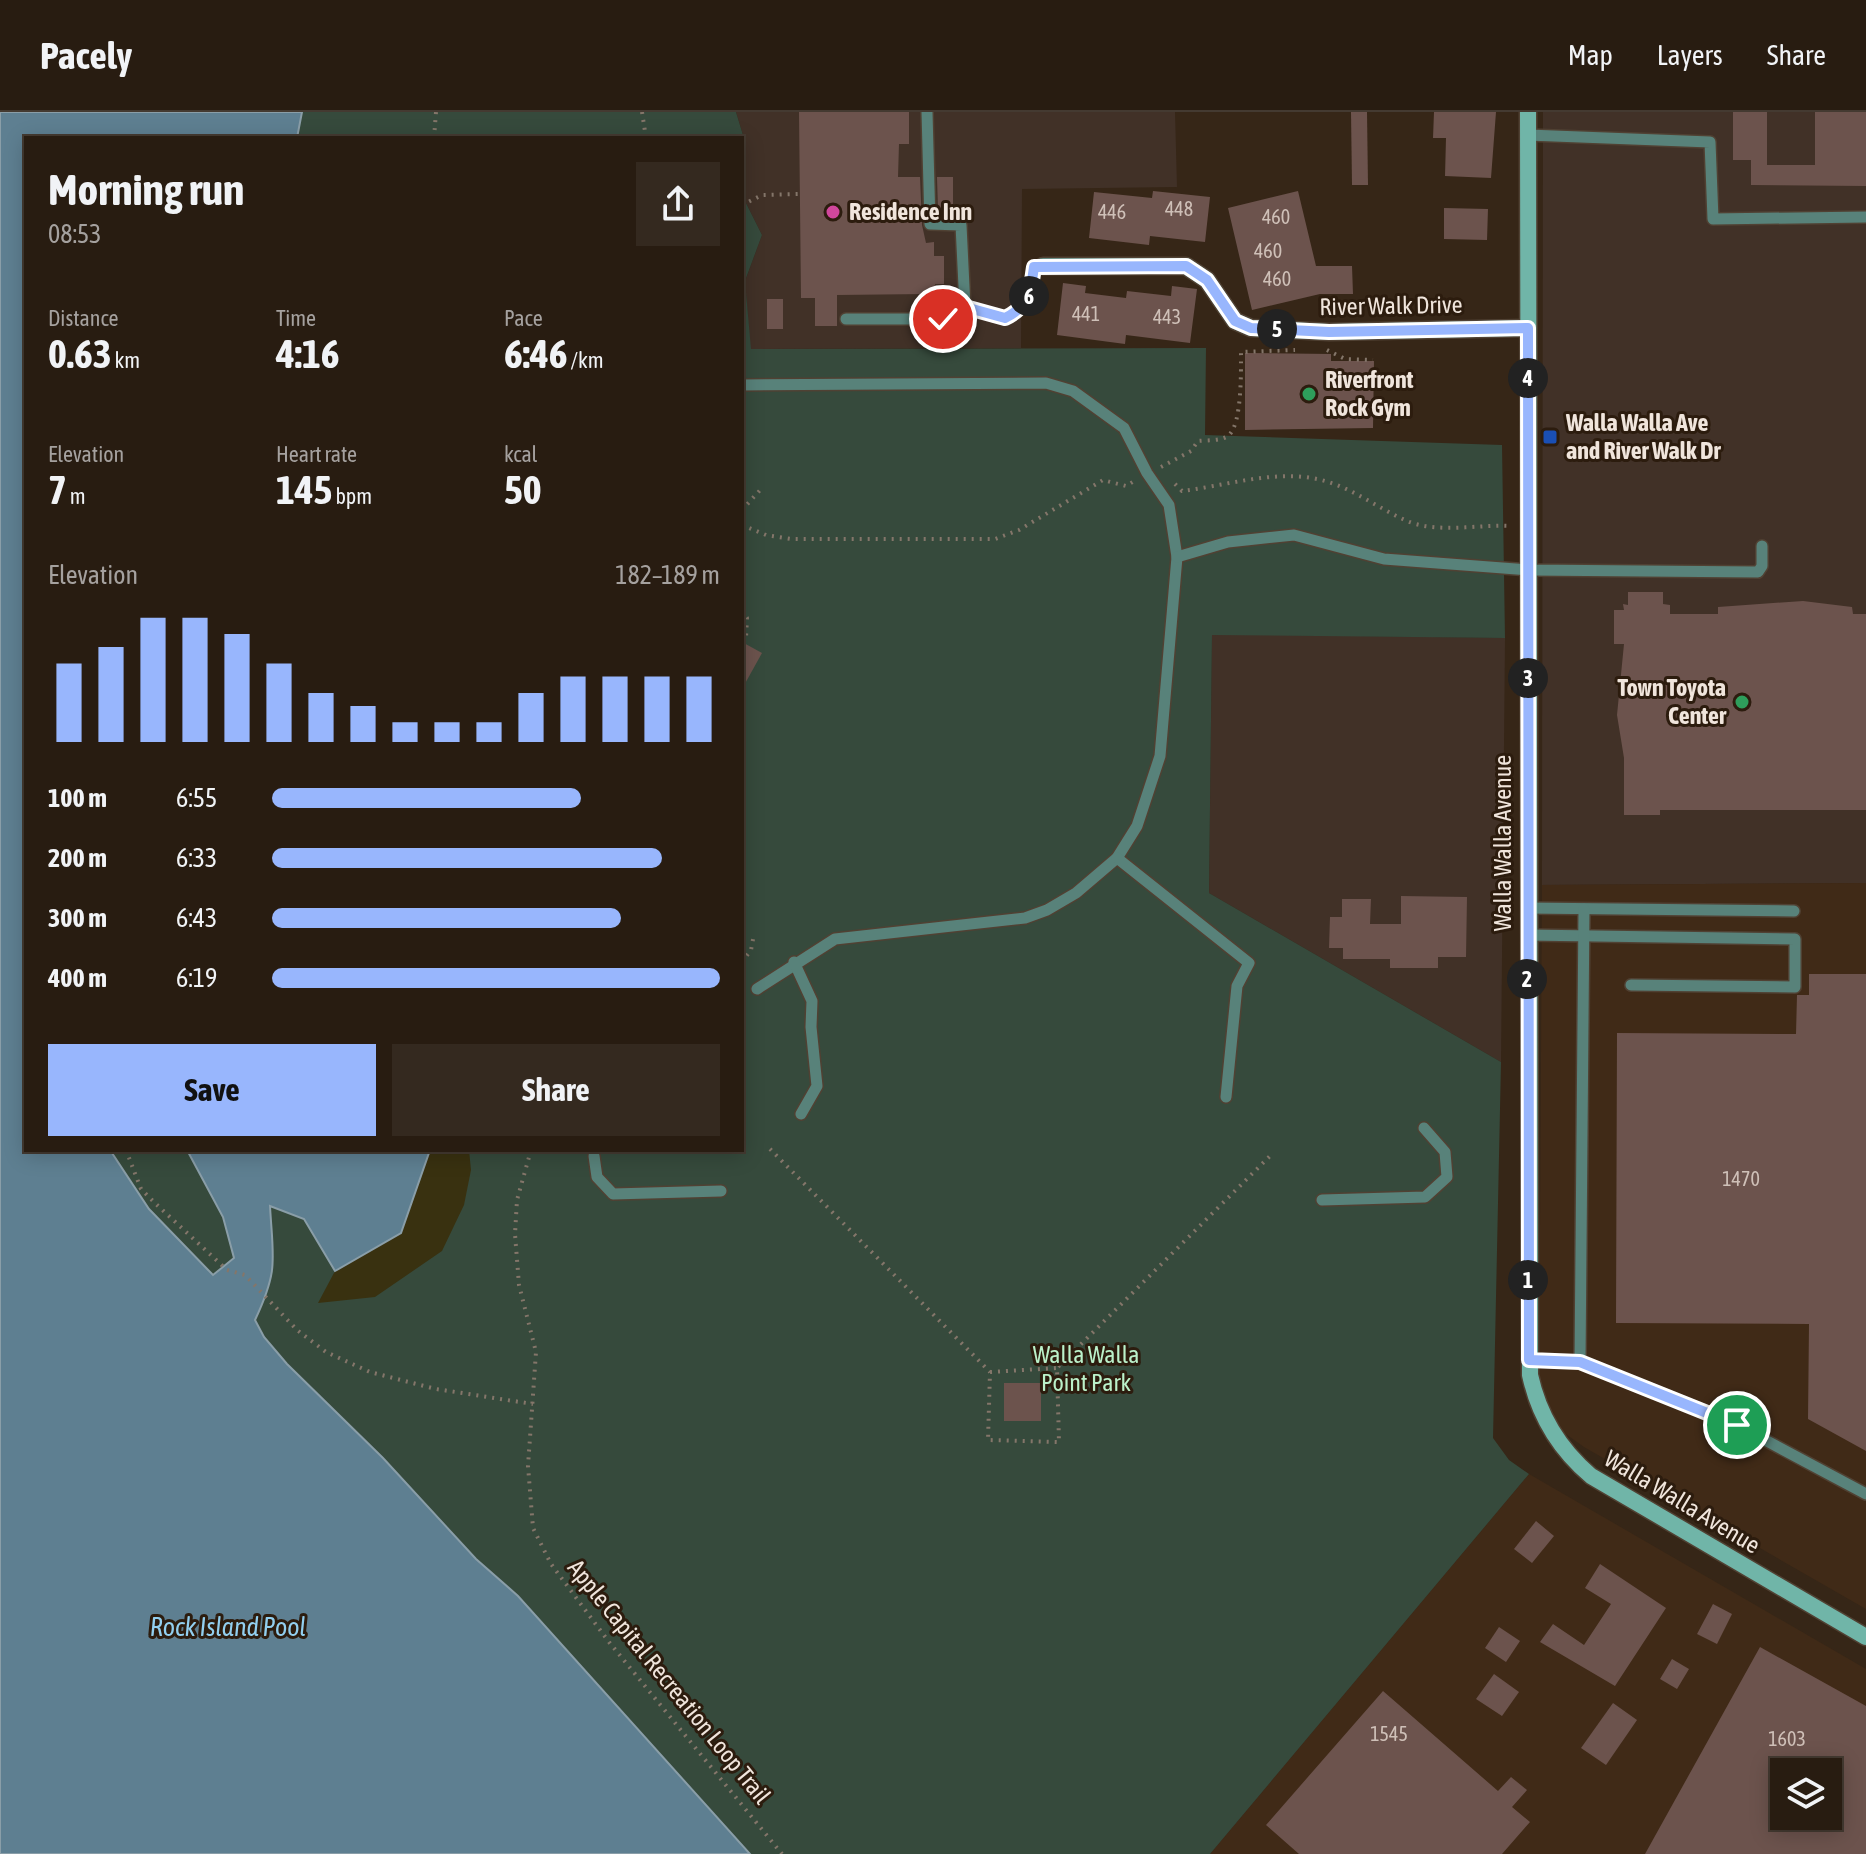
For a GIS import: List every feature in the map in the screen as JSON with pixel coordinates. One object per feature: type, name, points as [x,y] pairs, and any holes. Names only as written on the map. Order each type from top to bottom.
[{"type":"street","name":"Walla Walla Avenue","points":[[1528,112],[1527,935],[1529,1360],[1533,1388],[1547,1424],[1566,1452],[1591,1476],[1866,1637]]},
{"type":"street","name":"River Walk Drive","points":[[1043,266],[1186,266],[1207,280],[1235,321],[1251,328],[1329,332],[1528,328]]},
{"type":"lane","points":[[927,112],[930,224],[961,225],[965,307]]},
{"type":"lane","points":[[1528,135],[1710,142],[1713,219],[1866,217]]},
{"type":"lane","points":[[846,319],[943,319],[965,307],[1005,318],[1018,312],[1030,295],[1034,267],[1043,266]]},
{"type":"lane","points":[[744,385],[1046,383],[1073,391],[1124,428],[1147,473],[1169,505],[1177,557],[1160,756],[1137,826],[1117,858],[1076,893],[1036,914],[835,939],[794,962],[757,989]]},
{"type":"lane","points":[[1177,557],[1228,542],[1294,535],[1384,559],[1529,570],[1758,572],[1762,566],[1762,546]]},
{"type":"lane","points":[[1117,858],[1249,963],[1237,986],[1226,1097]]},
{"type":"lane","points":[[1527,908],[1794,911]]},
{"type":"lane","points":[[1580,1362],[1584,909]]},
{"type":"lane","points":[[1527,935],[1795,939],[1795,987],[1631,985]]},
{"type":"lane","points":[[794,962],[812,1001],[811,1027],[817,1086],[801,1114]]},
{"type":"lane","points":[[1322,1200],[1425,1197],[1447,1177],[1445,1152],[1424,1128]]},
{"type":"lane","points":[[594,1156],[597,1177],[613,1194],[721,1191]]},
{"type":"lane","points":[[1529,1360],[1580,1362],[1737,1425],[1866,1494]]},
{"type":"path","points":[[434,136],[436,112]]},
{"type":"path","points":[[642,112],[646,136]]},
{"type":"path","points":[[744,204],[762,195],[800,194]]},
{"type":"path","points":[[1326,349],[1345,359],[1373,360]]},
{"type":"path","points":[[744,526],[766,535],[791,539],[995,539],[1019,530],[1103,480],[1126,486],[1191,451],[1198,441],[1227,438],[1236,421],[1234,413],[1241,402],[1241,352],[1298,350]]},
{"type":"path","points":[[1161,467],[1166,474]]},
{"type":"path","points":[[1171,481],[1182,491],[1279,478],[1310,478],[1342,486],[1409,522],[1438,527],[1529,527]]},
{"type":"path","points":[[744,508],[762,488]]},
{"type":"path","points":[[744,614],[747,618],[746,638]]},
{"type":"path","points":[[744,959],[751,950],[754,934]]},
{"type":"path","points":[[770,1149],[990,1372],[988,1440],[1059,1442],[1057,1368]]},
{"type":"path","points":[[127,1152],[141,1189],[227,1270],[245,1275],[272,1306],[326,1352],[370,1372],[436,1389],[533,1404]]},
{"type":"path","name":"Apple Capital Recreation Loop Trail","points":[[530,1152],[517,1200],[515,1234],[519,1285],[536,1352],[528,1466],[533,1528],[551,1564],[782,1854]]},
{"type":"path","points":[[990,1372],[1057,1368],[1272,1154]]},
{"type":"shaded area","points":[[736,112],[1175,112],[1177,187],[1022,189],[1021,348],[750,349],[745,281],[762,235],[744,199],[746,145]]},
{"type":"shaded area","points":[[1543,112],[1866,112],[1866,883],[1542,885]]},
{"type":"shaded area","points":[[1212,634],[1505,638],[1501,1062],[1209,893]]},
{"type":"shaded area","points":[[1866,883],[1866,1609],[1584,1447],[1553,1425],[1539,1402],[1542,885]]},
{"type":"shaded area","points":[[1529,1474],[1866,1669],[1866,1854],[1210,1854]]},
{"type":"green space","points":[[302,112],[736,112],[743,136],[297,136]]},
{"type":"green space","name":"Walla Walla Point Park","points":[[744,199],[762,235],[745,281],[751,349],[1206,348],[1205,435],[1502,445],[1505,638],[1212,635],[1209,893],[1501,1062],[1493,1438],[1509,1460],[1529,1474],[1210,1854],[750,1854],[518,1596],[476,1559],[383,1458],[287,1364],[264,1337],[255,1320],[271,1277],[269,1205],[304,1219],[430,1155],[430,1152],[744,1152]]},
{"type":"green space","points":[[111,1152],[188,1152],[223,1217],[234,1259],[212,1276],[149,1209]]},
{"type":"sand","points":[[429,1152],[469,1152],[471,1170],[464,1205],[442,1251],[375,1297],[318,1303],[335,1271],[401,1233]]},
{"type":"water","name":"Rock Island Pool","points":[[0,112],[302,112],[297,136],[24,136],[24,1152],[111,1152],[149,1209],[213,1275],[234,1258],[223,1217],[188,1152],[429,1152],[401,1233],[335,1271],[304,1219],[270,1206],[273,1264],[268,1288],[255,1320],[264,1337],[287,1364],[383,1458],[476,1559],[518,1596],[750,1854],[0,1854]]},
{"type":"building","name":"Residence Inn","points":[[799,112],[909,112],[909,144],[899,144],[898,177],[920,177],[926,243],[934,242],[934,256],[944,256],[944,284],[935,284],[936,290],[926,291],[926,294],[837,295],[837,326],[815,326],[815,298],[801,298]]},
{"type":"building","points":[[1351,112],[1367,112],[1368,185],[1352,185]]},
{"type":"building","points":[[1434,112],[1496,112],[1491,178],[1445,176],[1446,138],[1433,138]]},
{"type":"building","points":[[1733,112],[1767,112],[1767,165],[1815,165],[1815,112],[1866,112],[1866,186],[1751,185],[1751,160],[1733,160]]},
{"type":"building","points":[[937,177],[953,177],[953,210],[938,210]]},
{"type":"building","points":[[1153,191],[1210,197],[1205,242],[1150,236],[1149,245],[1089,238],[1094,192],[1152,198]]},
{"type":"building","points":[[1298,191],[1316,266],[1352,266],[1353,294],[1320,294],[1252,310],[1228,208]]},
{"type":"building","points":[[1444,208],[1488,209],[1487,240],[1444,239]]},
{"type":"building","points":[[1063,283],[1086,286],[1085,293],[1126,298],[1127,291],[1171,296],[1172,286],[1197,289],[1190,343],[1126,335],[1125,344],[1057,335]]},
{"type":"building","points":[[767,299],[783,299],[783,329],[767,329]]},
{"type":"building","name":"Riverfront Rock Gym","points":[[1245,353],[1331,354],[1331,361],[1374,361],[1373,428],[1245,430]]},
{"type":"building","name":"Town Toyota Center","points":[[1628,592],[1663,592],[1663,604],[1670,605],[1670,614],[1718,614],[1718,607],[1803,601],[1852,607],[1853,614],[1866,614],[1866,810],[1660,810],[1660,815],[1624,815],[1624,758],[1617,715],[1624,644],[1614,644],[1614,610],[1624,610],[1623,604],[1628,605]]},
{"type":"building","points":[[744,643],[762,653],[744,685]]},
{"type":"building","points":[[1401,896],[1467,897],[1466,957],[1438,957],[1438,968],[1390,968],[1390,959],[1343,959],[1343,948],[1329,948],[1330,917],[1342,917],[1342,899],[1371,899],[1370,924],[1401,924]]},
{"type":"building","points":[[1809,974],[1866,974],[1866,1451],[1808,1419],[1809,1324],[1616,1323],[1617,1033],[1796,1034],[1797,995],[1809,995]]},
{"type":"building","points":[[1004,1383],[1041,1383],[1041,1421],[1004,1421]]},
{"type":"building","points":[[1536,1521],[1554,1536],[1532,1563],[1514,1549]]},
{"type":"building","points":[[1600,1564],[1666,1608],[1615,1686],[1540,1642],[1553,1624],[1584,1645],[1611,1604],[1585,1588]]},
{"type":"building","points":[[1713,1604],[1732,1614],[1717,1644],[1697,1634]]},
{"type":"building","points":[[1499,1627],[1520,1641],[1506,1662],[1485,1648]]},
{"type":"building","points":[[1760,1647],[1866,1706],[1866,1854],[1645,1854]]},
{"type":"building","points":[[1672,1659],[1689,1669],[1677,1689],[1660,1679]]},
{"type":"building","points":[[1494,1674],[1519,1692],[1502,1716],[1476,1699]]},
{"type":"building","points":[[1383,1691],[1498,1791],[1511,1777],[1527,1790],[1512,1807],[1530,1822],[1502,1854],[1299,1854],[1266,1825]]},
{"type":"building","points":[[1613,1703],[1637,1720],[1606,1765],[1581,1748]]},
{"type":"place","name":"Residence Inn","points":[[833,212]]},
{"type":"place","name":"Riverfront Rock Gym","points":[[1309,394]]},
{"type":"place","name":"Walla Walla Ave and River Walk Dr","points":[[1550,437]]},
{"type":"place","name":"Town Toyota Center","points":[[1742,702]]},
{"type":"route","points":[[943,319],[965,307],[1005,318],[1018,312],[1030,295],[1034,267],[1173,263],[1198,272],[1235,321],[1251,328],[1329,332],[1528,328],[1529,1360],[1580,1362],[1737,1425]]}]
